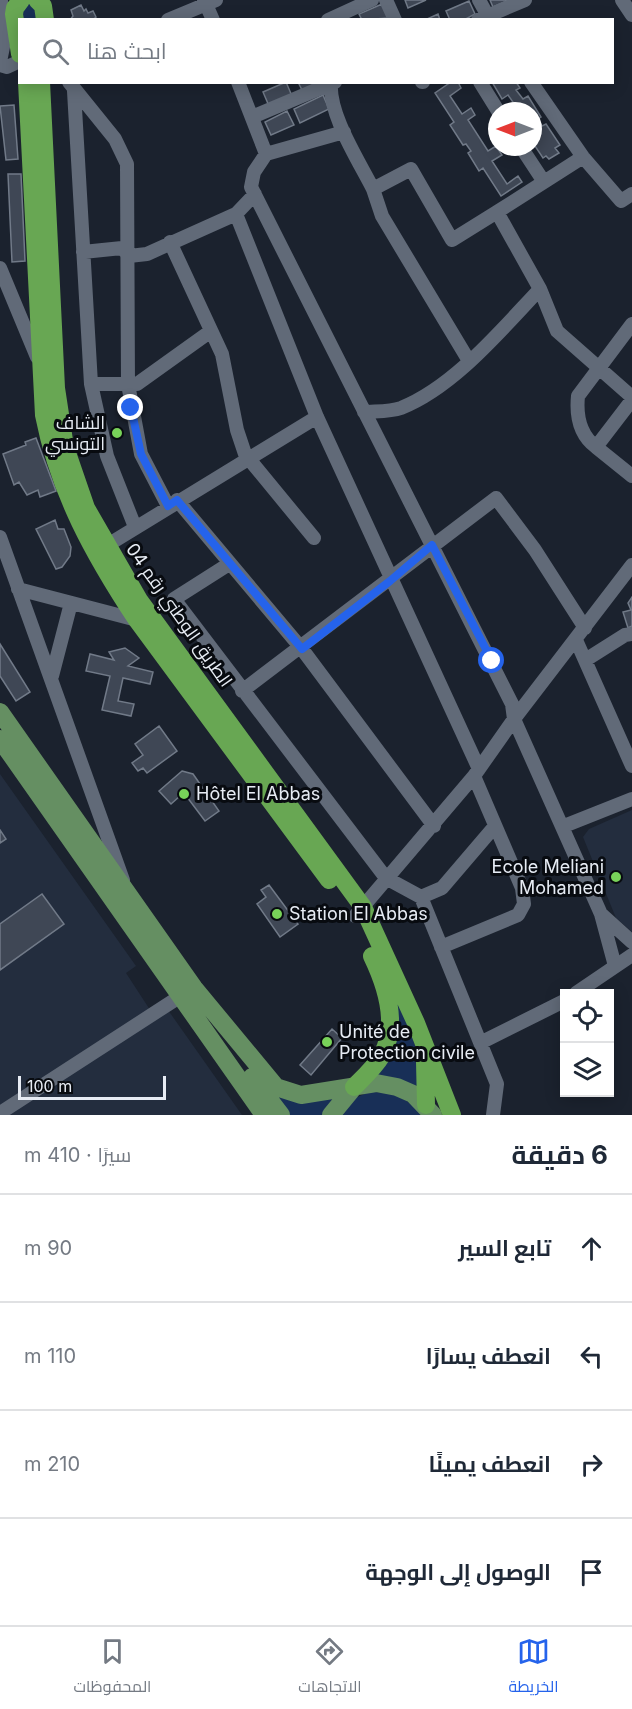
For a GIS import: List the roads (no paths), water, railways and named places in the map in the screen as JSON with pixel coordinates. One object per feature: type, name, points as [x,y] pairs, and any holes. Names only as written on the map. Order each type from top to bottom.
[{"type":"highway","points":[[14,1],[18,50]]},
{"type":"highway","name":"الطريق الوطني رقم 04","points":[[27,84],[40,365],[50,445],[70,506],[109,577],[137,620],[359,912],[380,973],[390,1022],[382,1055],[354,1087]]},
{"type":"highway","name":"الطريق الوطني رقم 04","points":[[41,84],[56,388],[60,419],[74,476],[106,546],[139,600],[359,912],[416,1023],[452,1115]]},
{"type":"highway","points":[[416,1023],[427,1071],[429,1110]]},
{"type":"main road","points":[[0,712],[127,893],[187,992],[198,1022],[264,1115]]},
{"type":"main road","points":[[0,740],[187,992],[276,1087],[301,1095],[376,1083],[396,1087],[413,1094],[429,1110]]},
{"type":"main road","points":[[198,1022],[241,1063],[280,1115]]},
{"type":"main road","points":[[331,1115],[354,1087]]},
{"type":"street","points":[[332,18],[372,0]]},
{"type":"street","points":[[386,0],[394,18]]},
{"type":"street","points":[[479,0],[485,18],[525,0]]},
{"type":"street","points":[[14,1],[0,64],[7,67],[18,62]]},
{"type":"street","points":[[172,18],[209,1],[213,18]]},
{"type":"street","points":[[239,84],[266,154]]},
{"type":"street","points":[[252,117],[331,84]]},
{"type":"street","points":[[332,84],[329,91],[344,132],[373,189],[382,216],[469,361]]},
{"type":"street","points":[[481,84],[492,102]]},
{"type":"street","points":[[532,84],[583,157],[621,201],[632,194]]},
{"type":"street","points":[[72,87],[91,384],[98,425],[107,456],[135,527]]},
{"type":"street","points":[[72,87],[115,139],[127,164],[128,384],[141,454],[173,503],[302,649],[434,826]]},
{"type":"street","points":[[344,132],[266,154],[252,180],[255,194],[512,704],[514,719],[564,826],[601,914],[615,966]]},
{"type":"street","points":[[527,156],[544,182]]},
{"type":"street","points":[[373,189],[411,169],[452,240],[583,157]]},
{"type":"street","points":[[129,256],[147,254],[236,214],[255,194]]},
{"type":"street","points":[[497,212],[540,289],[557,331],[632,399],[596,447]]},
{"type":"street","points":[[236,214],[317,417],[477,773],[495,826],[522,888],[524,904],[518,915],[441,947]]},
{"type":"street","points":[[170,242],[222,354],[237,430],[248,459],[314,538]]},
{"type":"street","points":[[83,252],[122,248],[129,256]]},
{"type":"street","points":[[0,268],[40,365]]},
{"type":"street","points":[[364,412],[399,408],[426,394],[469,361],[540,289]]},
{"type":"street","points":[[632,324],[578,396],[577,406],[582,433],[632,476]]},
{"type":"street","points":[[91,384],[137,384],[210,331]]},
{"type":"street","points":[[106,546],[317,417]]},
{"type":"street","points":[[242,691],[302,649],[390,581],[432,545],[496,498],[535,550],[585,628]]},
{"type":"street","points":[[0,537],[52,676],[127,893]]},
{"type":"street","points":[[229,564],[174,599],[386,878],[421,897],[482,1042],[497,1084],[493,1115]]},
{"type":"street","points":[[359,912],[477,773],[514,719],[632,565]]},
{"type":"street","points":[[18,589],[137,620]]},
{"type":"street","points":[[52,676],[71,603]]},
{"type":"street","points":[[587,659],[625,635],[632,634]]},
{"type":"street","points":[[576,640],[587,659],[632,766]]},
{"type":"street","points":[[564,826],[632,799]]},
{"type":"street","points":[[421,897],[442,888],[495,826]]},
{"type":"street","points":[[601,914],[632,942]]},
{"type":"street","points":[[582,989],[632,955]]},
{"type":"street","points":[[0,1113],[187,992]]},
{"type":"street","points":[[482,1042],[560,1003]]},
{"type":"place","name":"الشاف التونسي","points":[[117,433]]},
{"type":"place","name":"Hôtel El Abbas","points":[[184,794]]},
{"type":"place","name":"Ecole Meliani Mohamed","points":[[616,877]]},
{"type":"place","name":"Station El Abbas","points":[[277,914]]},
{"type":"place","name":"Unité de Protection civile","points":[[327,1042]]}]
